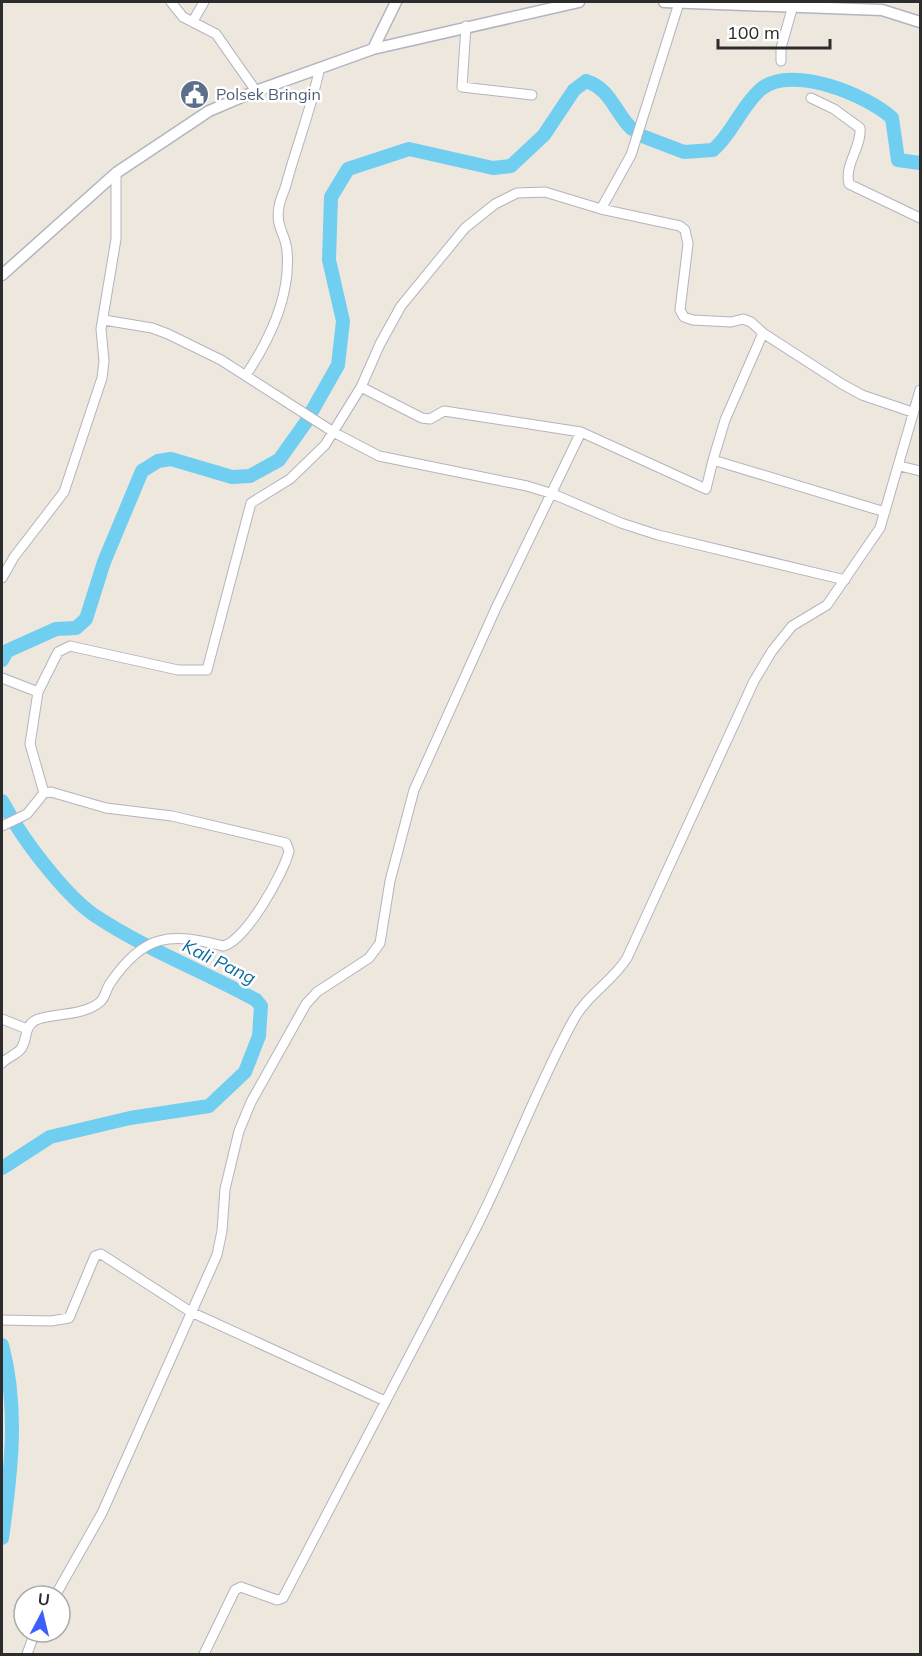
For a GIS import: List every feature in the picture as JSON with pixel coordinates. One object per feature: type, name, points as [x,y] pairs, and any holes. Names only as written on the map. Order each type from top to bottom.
[{"type":"street","points":[[171,2],[183,17],[216,33],[256,91]]},
{"type":"street","points":[[193,21],[204,2]]},
{"type":"street","points":[[373,49],[396,2]]},
{"type":"street","points":[[2,275],[116,172],[209,111],[256,91],[319,71],[373,49],[579,2]]},
{"type":"street","points":[[664,2],[792,4],[882,10],[921,21]]},
{"type":"street","points":[[601,209],[631,155],[679,3]]},
{"type":"street","points":[[781,61],[781,48],[792,4]]},
{"type":"street","points":[[466,26],[462,87],[532,95]]},
{"type":"street","points":[[246,375],[270,335],[283,298],[287,248],[279,230],[279,205],[301,129],[313,102],[319,71]]},
{"type":"street","points":[[811,98],[834,109],[860,128],[860,137],[848,171],[849,184],[921,218]]},
{"type":"street","points":[[2,578],[4,567],[50,512],[68,482],[104,368],[100,338],[116,239],[116,172]]},
{"type":"street","points":[[44,794],[30,744],[38,692],[58,652],[70,646],[178,670],[207,670],[251,502],[290,479],[335,432],[361,387],[380,344],[401,306],[465,228],[495,204],[517,193],[545,192],[601,209],[680,225],[685,230],[688,244],[680,310],[684,317],[731,322],[743,319],[757,325],[763,333],[862,395],[912,412]]},
{"type":"street","points":[[104,320],[152,328],[168,334],[246,375],[335,432],[379,456],[553,494],[621,523],[658,535],[845,580]]},
{"type":"street","points":[[361,387],[422,418],[430,419],[444,411],[581,432],[706,489],[725,420],[763,333]]},
{"type":"street","points":[[204,1654],[235,1590],[241,1587],[277,1600],[283,1598],[474,1231],[523,1121],[574,1019],[586,1001],[621,967],[627,958],[754,681],[781,638],[792,626],[826,605],[880,528],[900,466],[912,412],[921,390]]},
{"type":"street","points":[[62,1584],[102,1513],[217,1255],[233,1150],[251,1102],[306,1004],[317,992],[369,958],[380,943],[390,881],[414,790],[496,608],[581,432]]},
{"type":"street","points":[[713,460],[885,512]]},
{"type":"street","points":[[900,466],[921,471]]},
{"type":"street","points":[[2,678],[38,692]]},
{"type":"street","points":[[2,826],[27,814],[44,794],[51,792],[116,810],[219,826],[286,843],[290,851],[276,884],[243,932],[229,945],[185,938],[160,939],[148,943],[110,983],[98,1004],[71,1014],[36,1020],[27,1029],[20,1050],[2,1063]]},
{"type":"street","points":[[2,1019],[27,1029]]},
{"type":"street","points":[[4,1320],[51,1321],[69,1318],[95,1256],[99,1254],[107,1256],[191,1312],[385,1401]]},
{"type":"waterway","name":"Kali Pang","points":[[312,411],[338,365],[343,321],[329,260],[331,197],[348,169],[409,149],[493,168],[511,166],[544,135],[574,90],[586,81],[607,95],[632,129]]},
{"type":"waterway","name":"Kali Pang","points":[[642,136],[684,152],[713,150],[761,89],[775,82],[809,81],[848,92],[880,109],[892,118],[898,160],[920,163]]},
{"type":"waterway","name":"Kali Pang","points":[[2,660],[7,651],[56,629],[76,628],[86,619],[104,562],[142,471],[158,461],[171,459],[232,477],[250,476],[279,460],[306,422]]},
{"type":"waterway","name":"Kali Pang","points":[[2,801],[10,815]]},
{"type":"waterway","name":"Kali Pang","points":[[2,1168],[50,1137],[130,1118],[209,1106],[245,1072],[259,1036],[261,1006],[256,1000],[236,989],[133,939],[94,915],[73,897],[52,873],[16,825]]},
{"type":"waterway","name":"Kali Pang","points":[[2,1345],[12,1417],[8,1490],[2,1538]]},
{"type":"place","name":"Polsek Bringin","points":[[195,94]]}]
